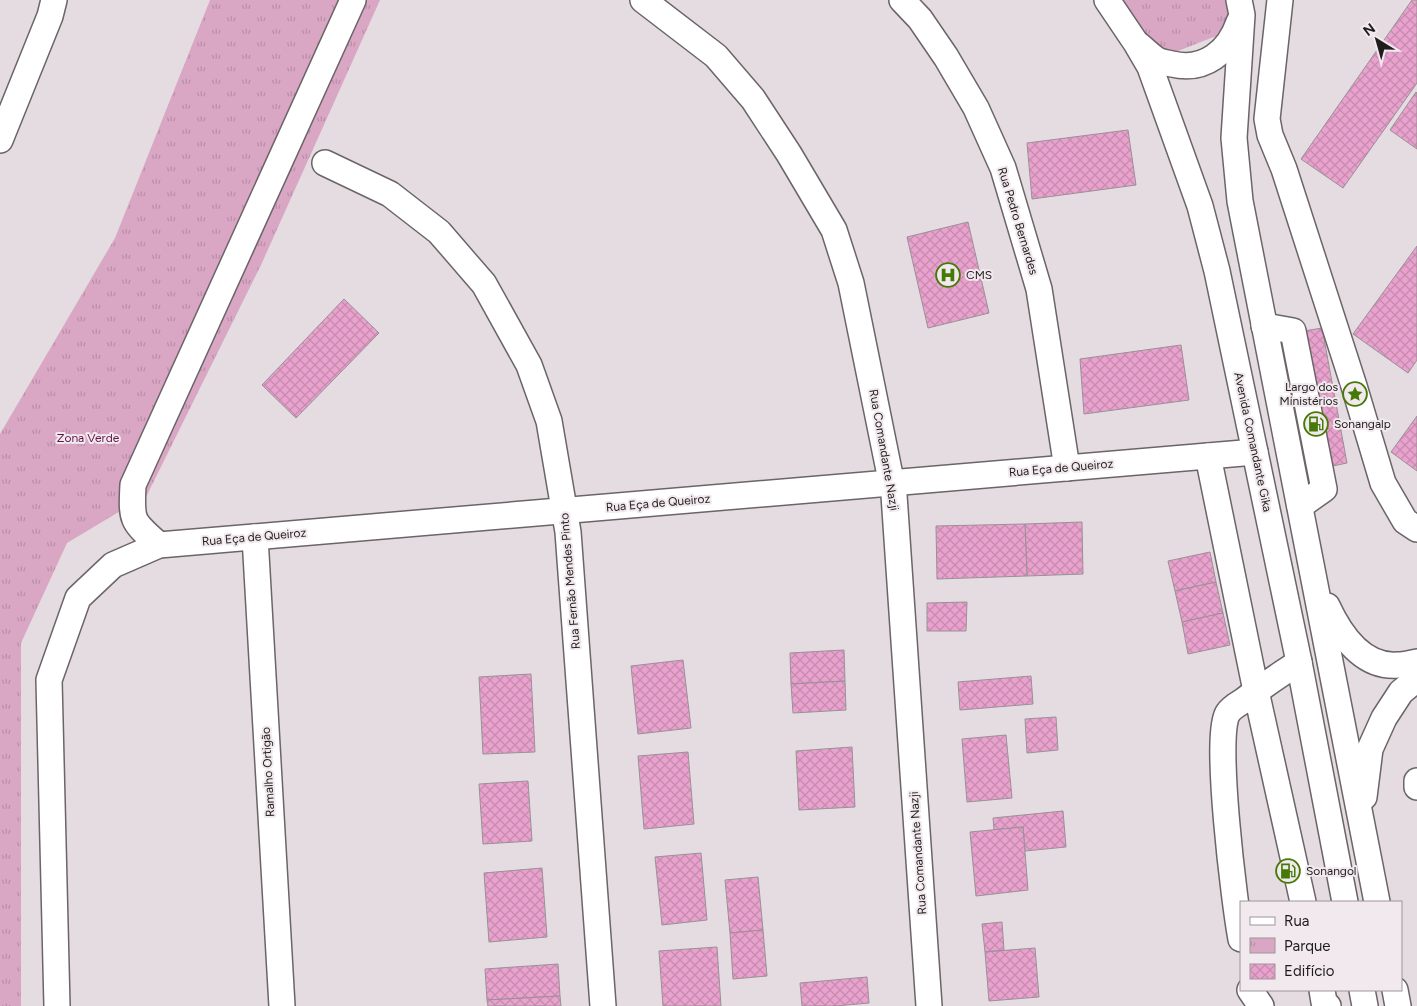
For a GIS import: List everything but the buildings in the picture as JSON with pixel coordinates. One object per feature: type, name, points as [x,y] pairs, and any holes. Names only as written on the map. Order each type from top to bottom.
[{"type":"street","points":[[0,140],[50,16],[54,0]]},
{"type":"street","points":[[159,545],[136,525],[132,508],[134,485],[353,0]]},
{"type":"street","name":"Rua Comandante Nazji","points":[[643,0],[716,56],[753,99],[789,154],[834,230],[851,283],[894,495],[928,1006]]},
{"type":"street","name":"Rua Pedro Bernardes","points":[[902,0],[920,19],[946,57],[976,108],[1003,168],[1039,289],[1067,468]]},
{"type":"street","name":"Avenida Comandante Gika","points":[[1107,0],[1136,42],[1150,67],[1200,206],[1217,271],[1299,662],[1345,901]]},
{"type":"street","points":[[1280,0],[1267,119],[1270,135],[1284,169],[1354,386],[1383,483],[1405,521],[1417,528]]},
{"type":"street","points":[[1136,42],[1158,60],[1182,67],[1205,63],[1226,48],[1236,32],[1242,5]]},
{"type":"street","points":[[1242,5],[1234,138],[1240,202],[1377,901]]},
{"type":"street","name":"Rua Fernão Mendes Pinto","points":[[325,163],[390,194],[439,232],[484,284],[529,365],[542,402],[548,421],[568,532],[603,1006]]},
{"type":"street","name":"Rua Eça de Queiroz","points":[[57,1006],[49,680],[78,598],[113,565],[159,545],[1255,452]]},
{"type":"street","points":[[1208,456],[1256,691],[1303,901]]},
{"type":"street","name":"Ramalho Ortigão","points":[[254,537],[282,1006]]},
{"type":"street","points":[[1315,580],[1337,626],[1350,644],[1370,659],[1384,664],[1397,666],[1417,662]]},
{"type":"street","points":[[1240,934],[1235,909],[1226,816],[1222,731],[1228,713],[1256,691],[1299,662]]},
{"type":"street","points":[[1364,834],[1365,788],[1370,749],[1384,718],[1396,698],[1417,679]]},
{"type":"street","points":[[1417,781],[1417,787]]},
{"type":"street","points":[[1251,991],[1261,1006]]},
{"type":"street","points":[[1322,991],[1324,1002],[1328,1006]]},
{"type":"street","points":[[1362,991],[1365,1006]]},
{"type":"street","points":[[1395,991],[1398,1006]]},
{"type":"green space","name":"Zona Verde","points":[[210,0],[380,0],[261,265],[147,495],[67,543],[21,643],[21,1006],[0,1006],[0,434],[115,238]]},
{"type":"green space","points":[[1115,0],[1233,0],[1230,15],[1216,36],[1173,53],[1145,45]]},
{"type":"place","name":"CMS","points":[[948,275]]},
{"type":"place","name":"Largo dos Ministérios","points":[[1355,394]]},
{"type":"place","name":"Sonangalp","points":[[1316,424]]},
{"type":"place","name":"Sonangol","points":[[1288,871]]}]
